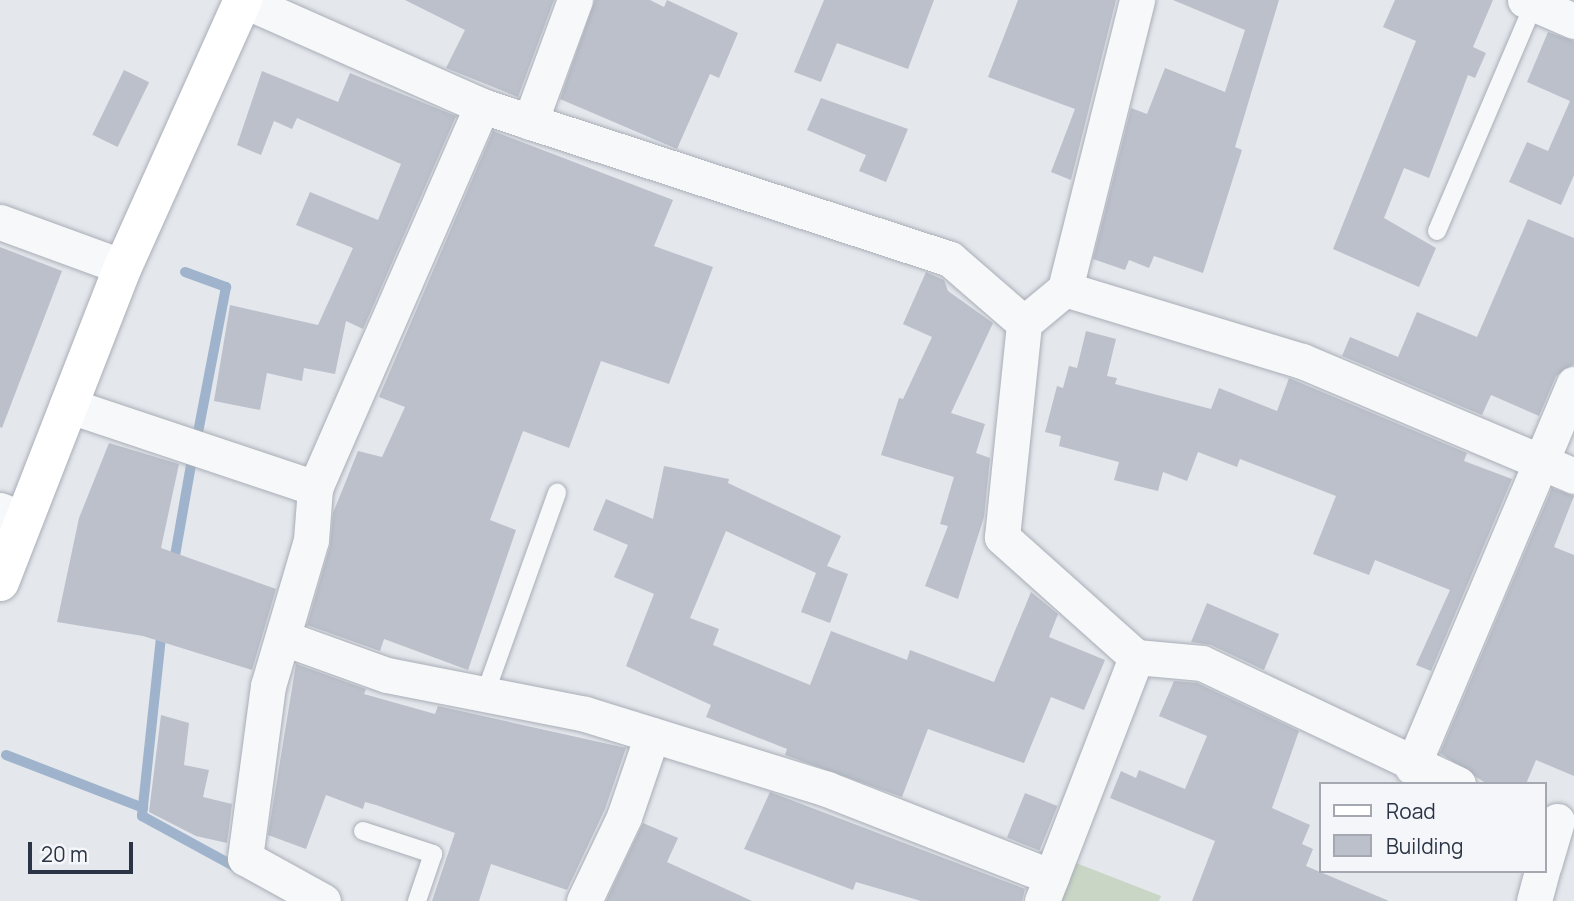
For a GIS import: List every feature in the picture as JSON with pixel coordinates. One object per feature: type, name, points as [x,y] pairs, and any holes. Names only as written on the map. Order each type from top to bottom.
[{"type":"street","points":[[0,582],[12,514],[66,405],[122,267],[243,0],[482,106],[950,259],[1024,323]]},
{"type":"street","points":[[530,122],[575,0]]},
{"type":"street","points":[[1137,0],[1065,289],[1024,323],[1002,537],[1136,657],[1202,663],[1412,766],[1453,782]]},
{"type":"street","points":[[1532,1],[1574,21]]},
{"type":"street","points":[[323,901],[245,858],[268,686],[311,540],[315,488],[482,106]]},
{"type":"street","points":[[0,222],[122,267]]},
{"type":"street","points":[[1065,289],[1302,361],[1574,476]]},
{"type":"street","points":[[1412,766],[1574,383]]},
{"type":"street","points":[[66,405],[315,488]]},
{"type":"street","points":[[284,638],[387,675],[485,694],[652,735],[827,789],[1046,889],[1136,657]]},
{"type":"street","points":[[584,901],[624,817],[652,735]]},
{"type":"street","points":[[1546,859],[1558,820]]},
{"type":"street","points":[[1534,901],[1541,873]]},
{"type":"lane","points":[[1437,231],[1532,1]]},
{"type":"lane","points":[[485,694],[557,494]]},
{"type":"lane","points":[[363,831],[433,855],[417,901]]},
{"type":"green space","points":[[1076,863],[1161,896],[1159,901],[1061,901]]},
{"type":"building","points":[[405,0],[554,0],[518,97],[446,68],[465,30]]},
{"type":"building","points":[[595,0],[650,0],[664,7],[667,0],[738,33],[719,78],[710,74],[677,149],[560,99]]},
{"type":"building","points":[[824,0],[934,0],[908,69],[837,43],[821,82],[794,72]]},
{"type":"building","points":[[1018,0],[1116,0],[1071,180],[1051,172],[1075,109],[988,77]]},
{"type":"building","points":[[1173,0],[1279,0],[1235,147],[1242,150],[1203,273],[1154,256],[1149,268],[1129,260],[1125,270],[1093,259],[1131,108],[1147,114],[1165,68],[1225,92],[1245,30]]},
{"type":"building","points":[[1395,0],[1493,0],[1473,47],[1486,53],[1475,78],[1468,75],[1429,178],[1404,168],[1384,218],[1436,248],[1419,287],[1333,249],[1416,41],[1383,27]]},
{"type":"building","points":[[1548,32],[1574,41],[1574,175],[1561,205],[1509,182],[1527,142],[1548,151],[1570,101],[1527,82]]},
{"type":"building","points":[[124,70],[149,82],[118,147],[92,135]]},
{"type":"building","points":[[262,71],[338,102],[350,73],[456,116],[363,329],[346,321],[335,374],[304,368],[302,381],[267,373],[260,410],[214,401],[230,305],[318,325],[353,248],[296,225],[310,192],[378,220],[401,164],[297,118],[292,129],[274,121],[261,155],[237,145]]},
{"type":"building","points":[[821,98],[908,129],[886,182],[859,171],[866,155],[807,130]]},
{"type":"building","points":[[493,131],[673,200],[654,246],[713,267],[669,384],[601,361],[569,448],[523,431],[490,520],[516,530],[468,670],[384,639],[380,651],[307,625],[330,546],[333,513],[358,451],[382,457],[405,407],[379,397]]},
{"type":"building","points":[[1528,219],[1574,238],[1574,364],[1556,376],[1539,416],[1491,395],[1482,415],[1342,356],[1350,337],[1398,357],[1417,312],[1477,337]]},
{"type":"building","points":[[0,247],[62,271],[2,428],[0,427]]},
{"type":"building","points":[[926,272],[944,280],[948,291],[993,323],[951,413],[985,424],[976,453],[990,458],[984,517],[958,599],[925,586],[948,526],[940,524],[954,477],[881,455],[899,398],[903,399],[932,337],[903,324]]},
{"type":"building","points":[[1086,331],[1116,339],[1107,376],[1117,378],[1115,384],[1211,409],[1219,388],[1277,411],[1289,378],[1467,453],[1464,461],[1512,479],[1431,671],[1416,665],[1450,590],[1375,560],[1369,575],[1313,554],[1336,496],[1240,459],[1237,467],[1198,452],[1187,481],[1163,472],[1158,491],[1114,480],[1119,462],[1059,446],[1061,436],[1045,432],[1057,386],[1063,388],[1069,366],[1077,368]]},
{"type":"building","points":[[109,443],[179,464],[161,548],[276,589],[252,670],[143,636],[57,622],[79,518]]},
{"type":"building","points":[[664,466],[729,479],[728,483],[841,536],[827,566],[848,574],[830,623],[801,612],[816,573],[726,531],[690,618],[719,629],[713,645],[810,685],[831,631],[907,660],[910,650],[994,682],[1031,592],[1058,614],[1049,637],[1105,660],[1084,710],[1051,697],[1024,763],[928,729],[902,797],[785,755],[787,749],[706,717],[711,705],[626,666],[654,594],[614,577],[628,545],[593,530],[606,499],[653,519]]},
{"type":"building","points":[[1552,488],[1574,496],[1554,547],[1574,555],[1574,776],[1536,760],[1527,782],[1484,782],[1440,753]]},
{"type":"building","points":[[1207,603],[1279,634],[1264,670],[1211,645],[1191,642]]},
{"type":"building","points":[[296,664],[366,689],[364,694],[435,714],[438,706],[626,748],[605,809],[567,890],[491,864],[479,901],[432,901],[455,833],[365,802],[363,809],[326,795],[306,849],[268,835]]},
{"type":"building","points":[[1174,681],[1197,683],[1299,731],[1272,808],[1310,825],[1302,844],[1313,849],[1306,866],[1389,901],[1192,901],[1215,841],[1110,798],[1121,771],[1136,778],[1139,770],[1185,789],[1207,736],[1159,716]]},
{"type":"building","points":[[161,715],[189,723],[184,765],[209,770],[203,797],[232,804],[227,843],[196,836],[149,812]]},
{"type":"building","points":[[770,792],[1025,889],[1022,901],[921,901],[856,882],[853,890],[744,849]]},
{"type":"building","points":[[1025,793],[1057,806],[1039,851],[1007,838]]},
{"type":"building","points":[[643,823],[678,838],[667,862],[752,901],[606,901]]},
{"type":"waterway","points":[[185,272],[226,287],[198,432]]},
{"type":"waterway","points":[[173,567],[192,459]]},
{"type":"waterway","points":[[162,628],[142,816],[241,870]]},
{"type":"waterway","points":[[6,755],[143,808]]}]
